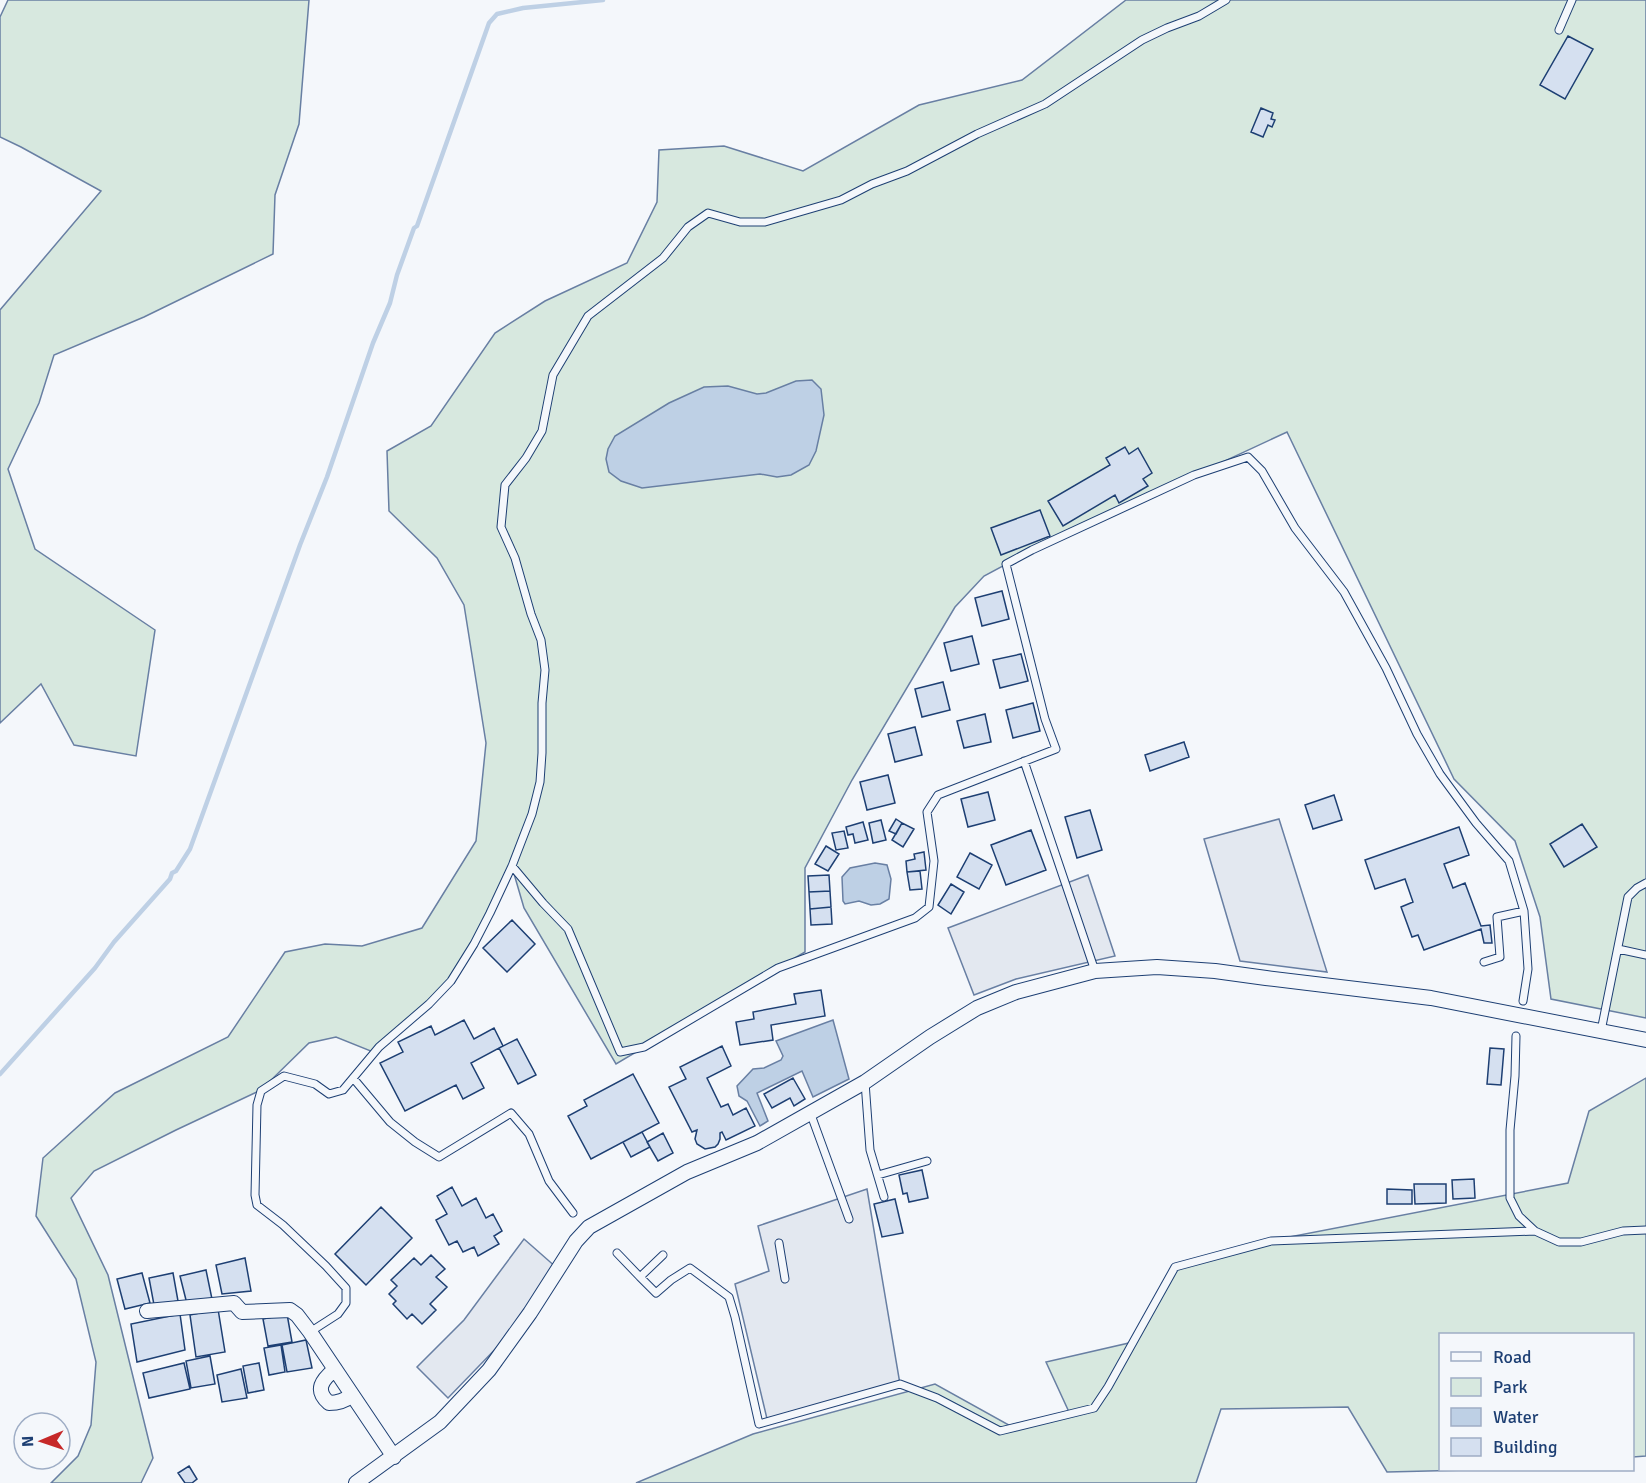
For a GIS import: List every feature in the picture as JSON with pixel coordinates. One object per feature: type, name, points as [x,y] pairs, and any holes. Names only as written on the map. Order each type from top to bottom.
[{"type":"street","points":[[356,1483],[441,1422],[489,1370],[530,1313],[576,1240],[589,1227],[687,1172],[757,1143],[865,1082],[977,1008],[1016,992],[1095,971],[1157,967],[1235,974],[1431,998],[1646,1040]]},
{"type":"street","points":[[147,1311],[234,1303],[242,1311],[291,1310],[310,1332],[394,1457]]},
{"type":"street","points":[[335,1370],[324,1380],[321,1387],[324,1399],[329,1403],[336,1403],[352,1395]]},
{"type":"lane","points":[[310,1332],[338,1314],[346,1303],[346,1288],[283,1225],[257,1204],[255,1194],[257,1105],[261,1091],[284,1076],[315,1084],[329,1094],[343,1090],[379,1047],[429,1004],[451,981],[490,914],[512,866],[532,814],[540,782],[545,670],[541,640],[515,558],[501,527],[505,485],[526,458],[542,431],[553,375],[588,316],[663,258],[688,227],[708,213],[740,222],[765,222],[841,200],[872,184],[907,171],[1045,104],[1142,40],[1199,16],[1226,0]]},
{"type":"lane","points":[[1559,30],[1572,0]]},
{"type":"lane","points":[[512,866],[568,929],[620,1052],[644,1047],[778,968],[915,918],[930,907],[934,861],[927,812],[938,795],[1056,749],[1045,719],[1006,564],[1194,475],[1248,457],[1262,471],[1295,528],[1344,592],[1440,774],[1476,824],[1509,861],[1524,911],[1528,969],[1523,1001]]},
{"type":"lane","points":[[1024,761],[1095,971]]},
{"type":"lane","points":[[1601,1031],[1628,897],[1646,883]]},
{"type":"lane","points":[[1484,962],[1500,957],[1497,917],[1524,911]]},
{"type":"lane","points":[[1618,949],[1646,955]]},
{"type":"lane","points":[[1516,1036],[1510,1130],[1510,1198],[1519,1216],[1535,1231],[1558,1242],[1581,1242],[1623,1231],[1646,1230]]},
{"type":"lane","points":[[353,1078],[390,1122],[439,1157],[511,1113],[529,1134],[549,1181],[573,1213]]},
{"type":"lane","points":[[865,1082],[870,1150],[885,1197]]},
{"type":"lane","points":[[810,1112],[849,1219]]},
{"type":"lane","points":[[878,1176],[927,1161]]},
{"type":"lane","points":[[617,1253],[656,1293],[690,1268],[729,1297],[759,1424],[900,1384],[937,1398],[1000,1431],[1094,1408],[1175,1267],[1271,1240],[1535,1231]]},
{"type":"lane","points":[[778,1243],[785,1279]]},
{"type":"lane","points":[[639,1277],[663,1255]]},
{"type":"green space","points":[[8,0],[309,0],[299,124],[275,195],[273,254],[144,317],[54,355],[39,403],[8,469],[35,549],[155,630],[136,756],[74,745],[41,684],[0,723],[0,310],[101,191],[0,137],[0,17]]},
{"type":"green space","points":[[1126,0],[1646,0],[1646,1018],[1551,999],[1540,917],[1515,841],[1454,779],[1287,432],[1027,553],[984,576],[955,607],[852,780],[805,868],[805,952],[616,1064],[524,908],[512,867],[482,932],[445,990],[373,1052],[336,1037],[309,1043],[261,1090],[94,1171],[71,1198],[108,1275],[153,1458],[141,1483],[51,1483],[63,1471],[72,1471],[72,1462],[78,1456],[91,1425],[96,1362],[76,1279],[36,1216],[43,1158],[115,1093],[228,1037],[285,952],[325,944],[362,946],[422,928],[476,841],[486,743],[464,605],[437,558],[389,511],[387,451],[431,426],[495,333],[545,301],[627,263],[657,202],[659,150],[724,146],[803,171],[919,105],[1022,80]]},
{"type":"green space","points":[[1646,1078],[1646,1456],[1634,1457],[1634,1333],[1439,1333],[1439,1471],[1387,1472],[1348,1407],[1221,1409],[1196,1483],[636,1483],[753,1434],[935,1384],[1014,1428],[1069,1412],[1046,1362],[1133,1342],[1175,1267],[1238,1247],[1568,1183],[1589,1111]]},
{"type":"shaded area","points":[[1279,819],[1327,972],[1240,961],[1204,839]]},
{"type":"shaded area","points":[[1088,875],[1115,956],[1016,979],[974,995],[948,928]]},
{"type":"shaded area","points":[[867,1189],[900,1384],[768,1423],[735,1284],[769,1271],[758,1226]]},
{"type":"shaded area","points":[[524,1239],[557,1268],[507,1337],[448,1398],[417,1367],[464,1320]]},
{"type":"water","points":[[812,380],[821,389],[824,415],[816,451],[809,465],[791,475],[777,477],[760,474],[642,488],[621,481],[609,472],[606,459],[615,436],[669,403],[704,387],[728,386],[757,394],[766,393],[796,381]]},
{"type":"water","points":[[875,863],[887,865],[891,879],[889,899],[880,904],[871,905],[859,901],[845,904],[842,877],[850,868]]},
{"type":"water","points":[[833,1020],[849,1079],[813,1097],[802,1071],[757,1093],[768,1121],[760,1126],[747,1101],[739,1096],[737,1086],[753,1069],[764,1068],[781,1060],[783,1056],[776,1041]]},
{"type":"building","points":[[1568,36],[1593,49],[1565,99],[1540,85]]},
{"type":"building","points":[[1261,108],[1273,113],[1271,119],[1275,120],[1272,127],[1268,125],[1263,137],[1251,132]]},
{"type":"building","points":[[1125,447],[1129,454],[1138,448],[1152,473],[1143,479],[1148,486],[1119,503],[1115,495],[1063,526],[1048,501],[1110,465],[1106,458]]},
{"type":"building","points":[[1040,510],[1050,536],[1001,555],[991,528]]},
{"type":"building","points":[[1002,591],[1009,619],[982,626],[975,598]]},
{"type":"building","points":[[972,636],[979,664],[951,671],[944,643]]},
{"type":"building","points":[[1021,654],[1028,681],[1000,688],[993,660]]},
{"type":"building","points":[[943,682],[950,710],[922,717],[915,689]]},
{"type":"building","points":[[1033,703],[1040,731],[1013,738],[1006,710]]},
{"type":"building","points":[[985,714],[991,742],[964,748],[957,721]]},
{"type":"building","points":[[915,727],[922,755],[895,762],[888,734]]},
{"type":"building","points":[[1184,742],[1189,757],[1150,771],[1145,755]]},
{"type":"building","points":[[888,775],[895,803],[867,810],[860,782]]},
{"type":"building","points":[[988,792],[995,820],[968,827],[961,799]]},
{"type":"building","points":[[1334,795],[1342,820],[1313,829],[1305,805]]},
{"type":"building","points":[[1090,810],[1102,850],[1077,858],[1065,817]]},
{"type":"building","points":[[896,819],[902,823],[896,834],[889,831]]},
{"type":"building","points":[[881,820],[886,840],[873,843],[869,823]]},
{"type":"building","points":[[863,822],[868,840],[855,843],[853,834],[848,835],[846,827]]},
{"type":"building","points":[[902,823],[914,829],[903,847],[892,840]]},
{"type":"building","points":[[1582,824],[1597,847],[1564,867],[1550,844]]},
{"type":"building","points":[[1459,827],[1469,855],[1444,864],[1453,888],[1465,883],[1481,926],[1490,925],[1492,943],[1484,943],[1481,929],[1424,950],[1418,935],[1412,937],[1401,907],[1413,902],[1405,879],[1375,889],[1365,860]]},
{"type":"building","points":[[1031,830],[1046,870],[1006,885],[991,845]]},
{"type":"building","points":[[844,831],[848,848],[836,850],[832,833]]},
{"type":"building","points":[[826,846],[839,854],[828,871],[815,864]]},
{"type":"building","points":[[924,852],[926,870],[907,872],[906,861],[915,859],[914,854]]},
{"type":"building","points":[[970,853],[992,865],[979,889],[957,877]]},
{"type":"building","points":[[920,871],[922,889],[910,890],[907,872]]},
{"type":"building","points":[[829,875],[830,891],[809,892],[808,876]]},
{"type":"building","points":[[951,884],[964,892],[951,914],[938,905]]},
{"type":"building","points":[[830,891],[831,907],[810,909],[809,892]]},
{"type":"building","points":[[831,907],[832,924],[811,925],[810,909]]},
{"type":"building","points":[[512,920],[535,944],[507,972],[483,948]]},
{"type":"building","points":[[821,990],[825,1016],[771,1025],[773,1040],[740,1045],[736,1022],[754,1019],[753,1012],[796,1004],[794,994]]},
{"type":"building","points":[[464,1020],[474,1039],[494,1028],[503,1046],[471,1063],[484,1088],[463,1099],[456,1085],[405,1111],[380,1063],[403,1052],[398,1042],[431,1026],[435,1035]]},
{"type":"building","points":[[517,1039],[536,1075],[518,1084],[499,1048]]},
{"type":"building","points":[[722,1046],[731,1066],[707,1078],[721,1107],[728,1104],[733,1115],[746,1108],[755,1126],[726,1140],[722,1132],[715,1147],[705,1149],[697,1144],[695,1139],[697,1130],[692,1132],[669,1087],[686,1079],[680,1067]]},
{"type":"building","points":[[1490,1048],[1504,1049],[1501,1085],[1487,1084]]},
{"type":"building","points":[[633,1074],[659,1123],[591,1159],[568,1116],[587,1106],[584,1100]]},
{"type":"building","points":[[793,1078],[805,1099],[794,1106],[790,1098],[772,1108],[764,1094]]},
{"type":"building","points":[[642,1132],[650,1147],[631,1157],[623,1142]]},
{"type":"building","points":[[663,1133],[673,1153],[658,1161],[647,1142]]},
{"type":"building","points":[[922,1170],[928,1198],[909,1202],[907,1193],[903,1194],[899,1175]]},
{"type":"building","points":[[1474,1179],[1475,1198],[1453,1199],[1452,1180]]},
{"type":"building","points":[[1414,1184],[1446,1184],[1446,1203],[1415,1204]]},
{"type":"building","points":[[452,1187],[462,1206],[476,1198],[486,1218],[493,1214],[502,1231],[494,1236],[499,1244],[478,1256],[474,1247],[463,1252],[457,1241],[449,1245],[436,1220],[447,1214],[437,1196]]},
{"type":"building","points":[[1387,1189],[1412,1190],[1412,1204],[1387,1204]]},
{"type":"building","points":[[895,1199],[903,1233],[882,1237],[874,1204]]},
{"type":"building","points":[[381,1207],[412,1238],[366,1285],[335,1254]]},
{"type":"building","points":[[431,1255],[445,1269],[436,1277],[447,1287],[430,1304],[436,1310],[422,1324],[412,1314],[407,1319],[393,1304],[396,1301],[389,1294],[397,1286],[391,1280],[414,1258],[421,1265]]},
{"type":"building","points":[[245,1258],[251,1291],[222,1294],[216,1265]]},
{"type":"building","points":[[206,1270],[212,1299],[187,1304],[180,1276]]},
{"type":"building","points":[[142,1273],[150,1303],[125,1309],[117,1279]]},
{"type":"building","points":[[173,1273],[178,1301],[154,1305],[149,1278]]},
{"type":"building","points":[[218,1309],[225,1352],[196,1357],[190,1315]]},
{"type":"building","points":[[180,1314],[185,1350],[137,1362],[131,1324]]},
{"type":"building","points":[[287,1314],[292,1342],[268,1346],[263,1319]]},
{"type":"building","points":[[306,1340],[312,1368],[287,1372],[282,1345]]},
{"type":"building","points":[[281,1345],[285,1372],[269,1375],[264,1348]]},
{"type":"building","points":[[210,1356],[215,1384],[191,1388],[186,1361]]},
{"type":"building","points":[[184,1363],[190,1389],[149,1398],[143,1373]]},
{"type":"building","points":[[259,1363],[264,1390],[248,1393],[243,1366]]},
{"type":"building","points":[[241,1369],[247,1398],[222,1402],[217,1375]]},
{"type":"building","points":[[189,1466],[197,1479],[192,1483],[185,1483],[178,1473]]},
{"type":"waterway","points":[[0,1074],[95,968],[114,942],[170,879],[190,849],[300,545],[327,477],[373,343],[390,303],[397,275],[414,228],[417,226],[489,23],[497,14],[523,8],[603,0]]}]
